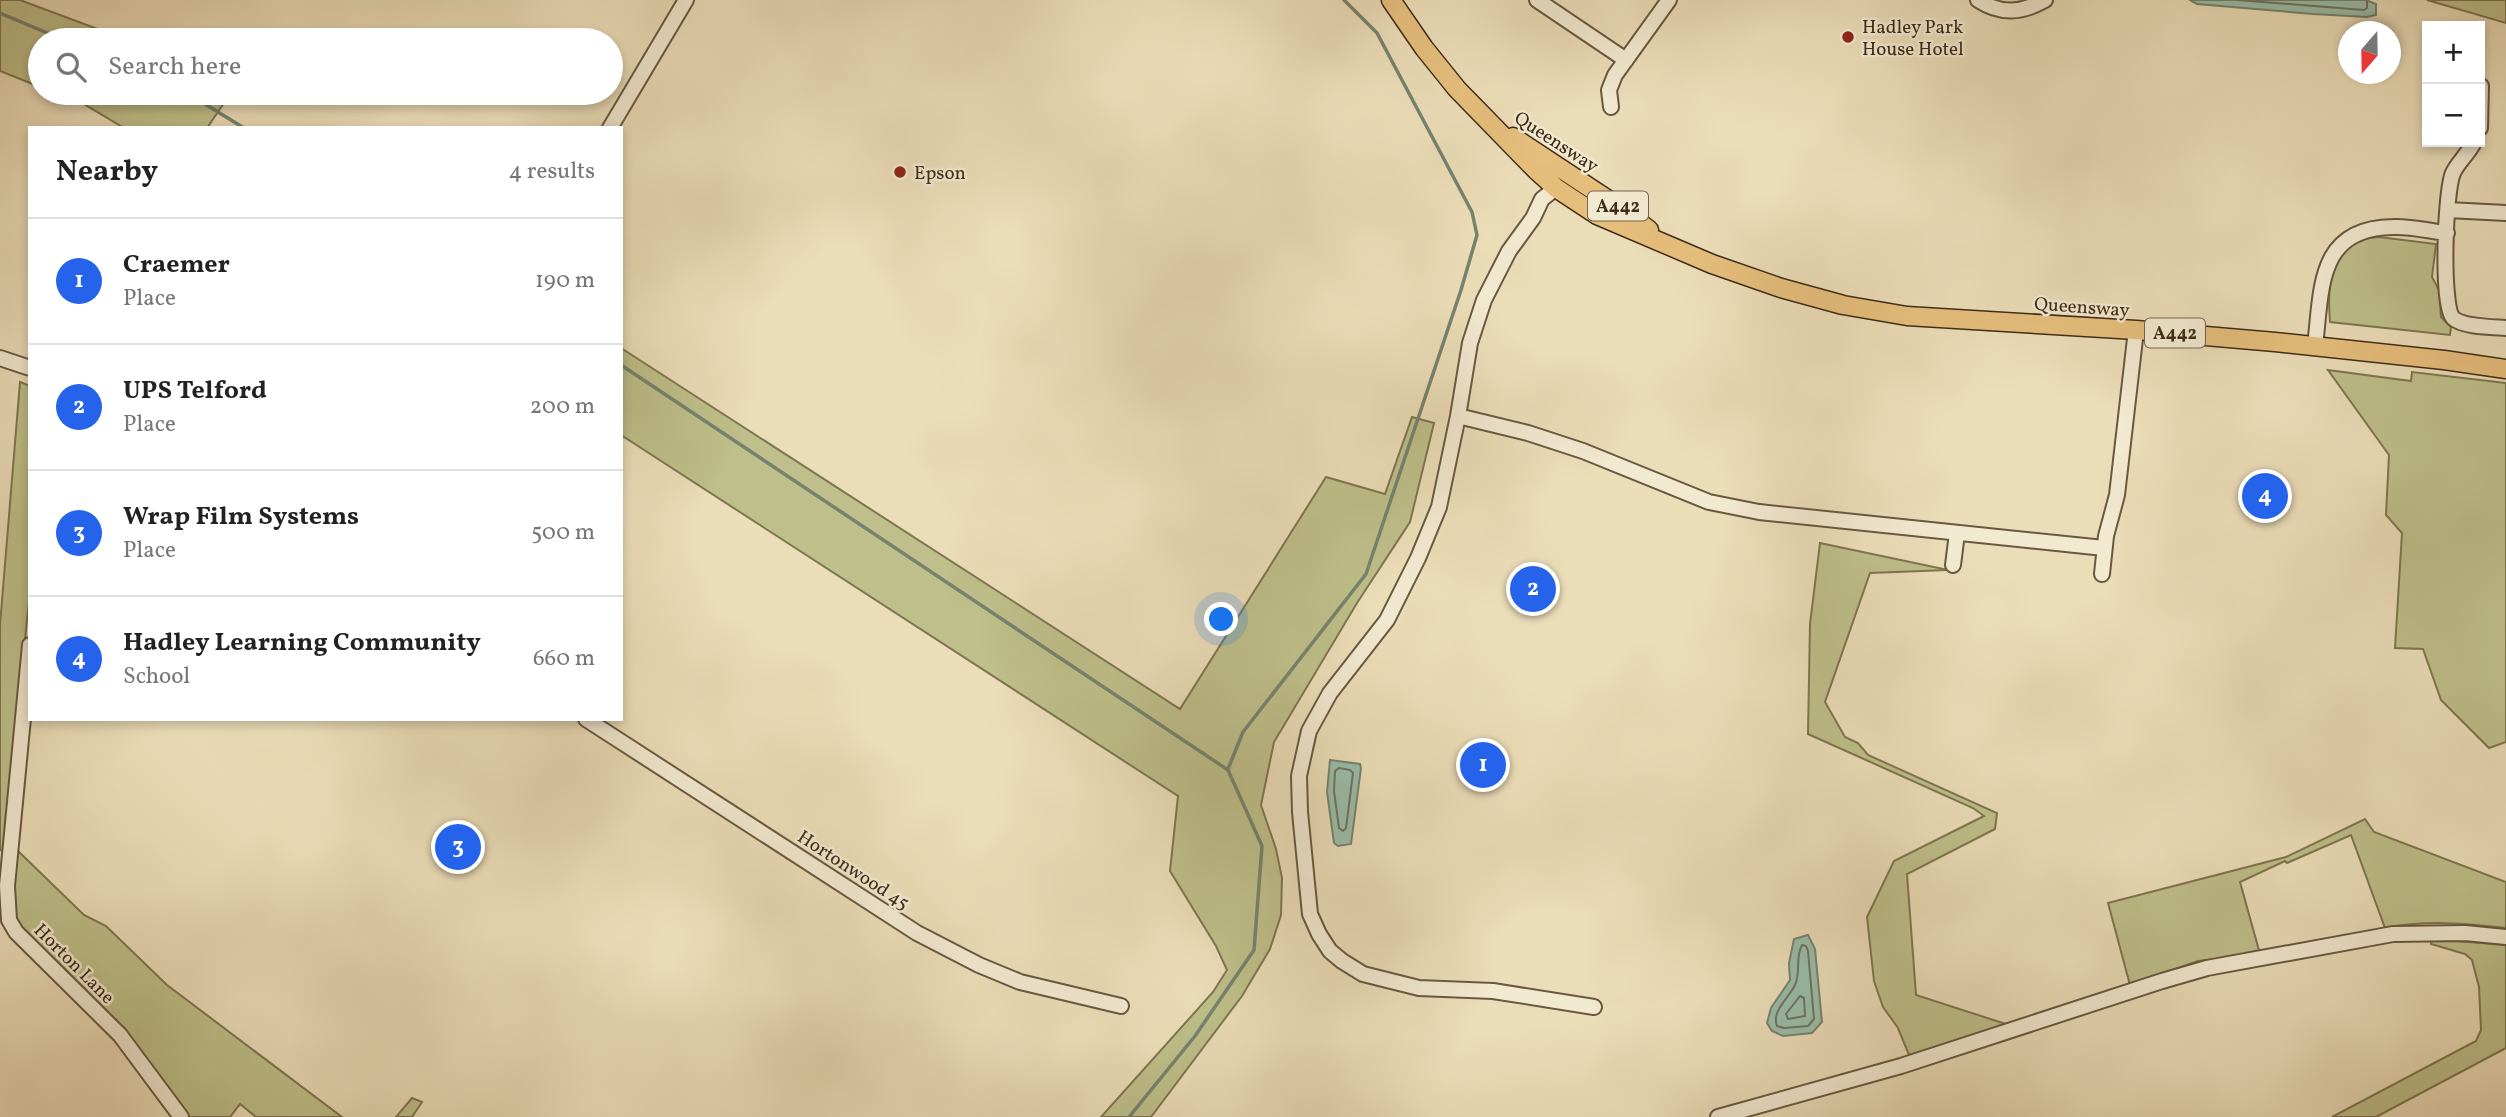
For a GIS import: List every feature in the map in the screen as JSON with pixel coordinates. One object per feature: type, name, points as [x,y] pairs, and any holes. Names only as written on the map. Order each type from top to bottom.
[{"type":"main road","name":"Queensway","points":[[1391,0],[1457,89],[1556,188],[1597,215],[1712,264],[1781,288],[1877,312],[2315,345],[2506,369]]},
{"type":"main road","name":"Queensway","points":[[1493,125],[1619,207],[1665,244]]},
{"type":"main road","points":[[1556,188],[1567,173]]},
{"type":"street","points":[[611,126],[686,0]]},
{"type":"street","points":[[1537,0],[1626,60]]},
{"type":"street","points":[[1611,107],[1609,90],[1626,60],[1669,0]]},
{"type":"street","points":[[1978,0],[1995,9],[2013,11],[2045,0]]},
{"type":"street","points":[[2471,147],[2452,174],[2445,273],[2451,315],[2459,322],[2506,328]]},
{"type":"street","points":[[1556,188],[1550,205],[1533,218],[1509,251],[1483,300],[1469,343],[1458,416],[1439,507],[1418,558],[1387,620],[1330,693],[1308,731],[1299,776],[1310,914],[1331,951],[1363,974],[1379,980],[1419,988],[1493,991],[1594,1007]]},
{"type":"street","points":[[2448,210],[2506,213]]},
{"type":"street","points":[[2315,345],[2323,282],[2328,265],[2339,245],[2362,230],[2377,228],[2396,227],[2447,233]]},
{"type":"street","points":[[2102,574],[2104,548],[2117,495],[2136,330]]},
{"type":"street","points":[[0,358],[28,367]]},
{"type":"street","points":[[1458,416],[1528,433],[1583,451],[1709,502],[1759,512],[2104,548]]},
{"type":"street","points":[[1953,565],[1957,533]]},
{"type":"street","name":"Horton Lane","points":[[28,666],[7,886],[9,920],[16,932],[120,1035],[181,1117]]},
{"type":"street","name":"Hortonwood 45","points":[[589,721],[917,933],[979,965],[1020,982],[1121,1006]]},
{"type":"street","points":[[0,934],[16,932]]},
{"type":"street","points":[[1718,1117],[1901,1066],[2207,968],[2393,934],[2465,933],[2506,937]]},
{"type":"shaded area","points":[[0,0],[20,0],[95,28],[28,28],[28,82],[0,71]]},
{"type":"shaded area","points":[[2427,0],[2506,0],[2506,23]]},
{"type":"shaded area","points":[[85,105],[223,105],[208,126],[121,126]]},
{"type":"shaded area","points":[[2379,237],[2436,244],[2432,277],[2439,290],[2441,317],[2451,327],[2450,335],[2330,322],[2329,290],[2337,259],[2354,241]]},
{"type":"shaded area","points":[[623,349],[1180,709],[1326,477],[1385,494],[1412,417],[1434,423],[1410,522],[1357,603],[1274,742],[1261,805],[1276,849],[1282,878],[1281,915],[1270,949],[1242,996],[1151,1117],[1101,1117],[1213,992],[1227,970],[1216,946],[1170,871],[1178,796],[623,436]]},
{"type":"shaded area","points":[[2328,370],[2411,381],[2412,372],[2506,383],[2506,742],[2489,748],[2441,700],[2423,649],[2395,648],[2402,533],[2386,515],[2389,455]]},
{"type":"shaded area","points":[[20,382],[28,385],[28,610],[3,851],[0,850],[0,625]]},
{"type":"shaded area","points":[[1820,543],[1948,570],[1870,573],[1825,702],[1845,737],[1858,743],[1868,755],[1997,813],[1995,829],[1907,874],[1916,995],[2009,1025],[1909,1055],[1898,1028],[1883,1007],[1874,981],[1867,917],[1894,861],[1984,816],[1973,808],[1808,734],[1810,624]]},
{"type":"shaded area","points":[[2365,819],[2374,832],[2506,882],[2506,928],[2445,923],[2385,928],[2351,835],[2240,882],[2260,954],[2198,961],[2130,985],[2108,903],[2286,857]]},
{"type":"shaded area","points":[[18,851],[84,915],[106,926],[167,985],[342,1117],[256,1117],[240,1104],[230,1117],[187,1117],[16,922],[12,902]]},
{"type":"shaded area","points":[[2431,939],[2506,945],[2506,1048],[2376,1117],[2332,1117],[2476,1041],[2481,1030],[2479,987],[2472,960],[2465,954],[2431,944]]},
{"type":"shaded area","points":[[412,1098],[422,1102],[412,1117],[396,1117]]},
{"type":"water","points":[[2190,0],[2366,0],[2376,4],[2376,15],[2367,17],[2313,14],[2197,4]]},
{"type":"water","points":[[1330,760],[1360,764],[1361,768],[1351,844],[1338,846],[1334,843],[1327,792]]},
{"type":"water","points":[[1808,935],[1815,949],[1822,1022],[1812,1033],[1783,1036],[1772,1031],[1767,1023],[1771,1008],[1790,980],[1789,963],[1794,939]]},
{"type":"waterway","points":[[1228,769],[1243,732],[1366,574],[1477,235],[1472,212],[1377,33],[1344,0]]},
{"type":"waterway","points":[[0,13],[36,28]]},
{"type":"waterway","points":[[207,105],[241,126]]},
{"type":"waterway","points":[[623,366],[1228,770],[1262,846],[1254,950],[1195,1036],[1129,1117]]},
{"type":"place","name":"Hadley Park House Hotel","points":[[1848,37]]},
{"type":"place","name":"Epson","points":[[900,172]]},
{"type":"place","name":"Hadley Learning Community","points":[[2265,496]]},
{"type":"place","name":"UPS Telford","points":[[1533,589]]},
{"type":"place","name":"Craemer","points":[[1483,765]]},
{"type":"place","name":"Wrap Film Systems","points":[[458,847]]}]
